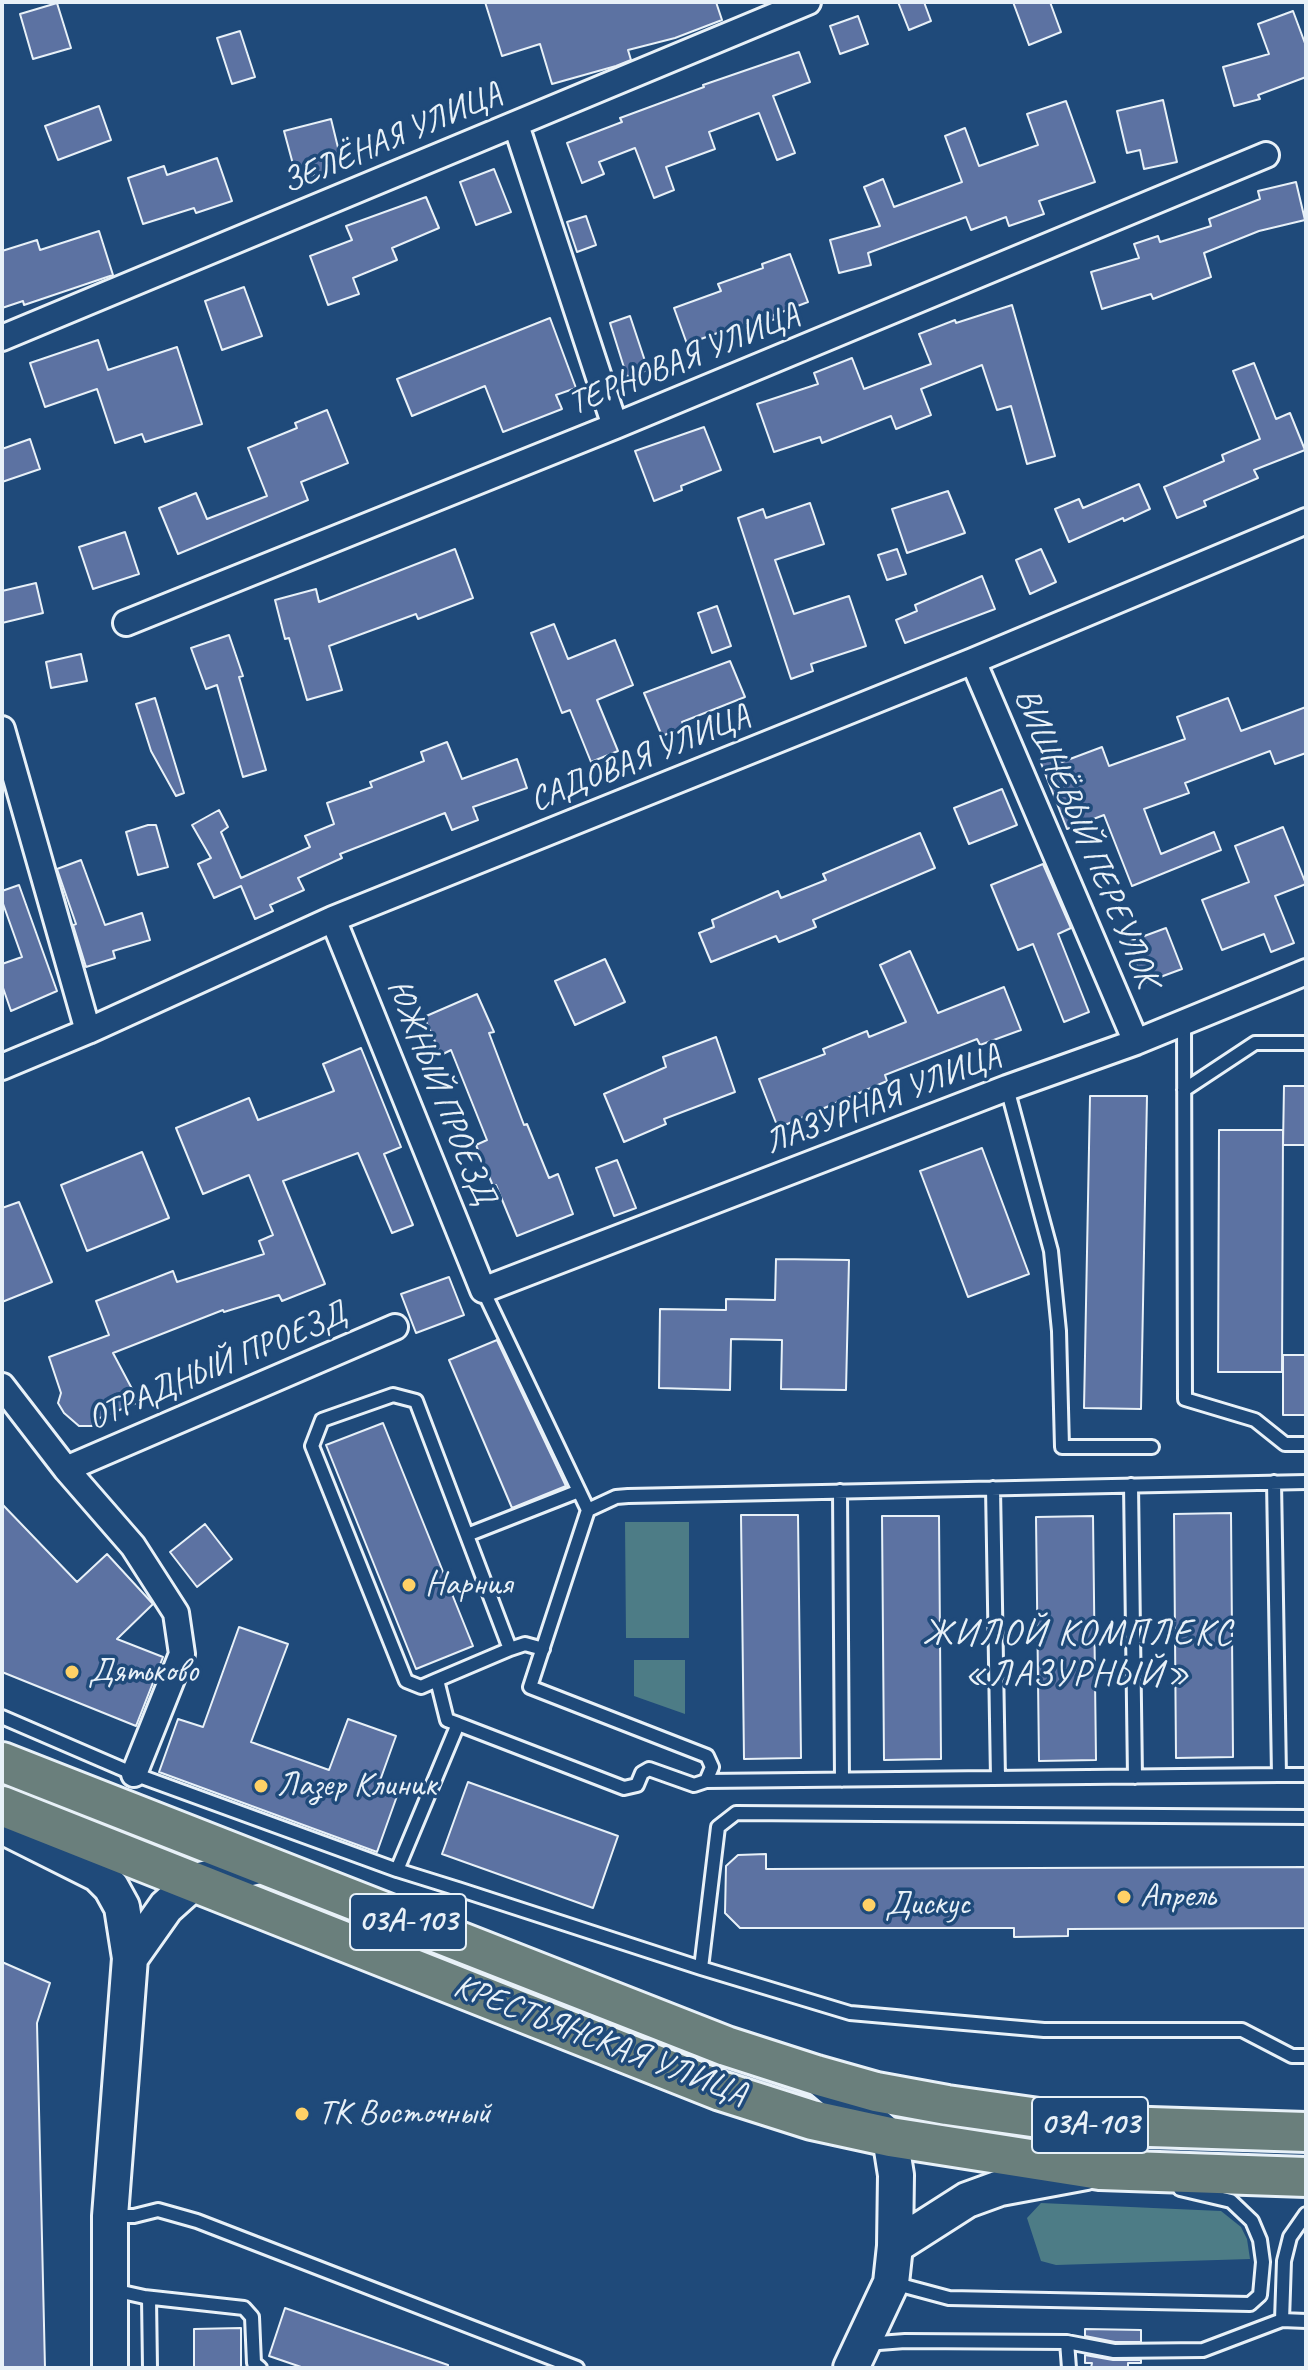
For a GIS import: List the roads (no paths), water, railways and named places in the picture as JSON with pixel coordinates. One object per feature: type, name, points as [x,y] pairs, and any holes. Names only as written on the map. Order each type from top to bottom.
[{"type":"main road","name":"КРЕСТЬЯНСКАЯ УЛИЦА","points":[[2,1762],[726,2046],[816,2075],[876,2092],[1088,2125],[1306,2132]]},
{"type":"main road","name":"КРЕСТЬЯНСКАЯ УЛИЦА","points":[[2,1806],[721,2091],[812,2120],[890,2137]]},
{"type":"main road","points":[[2,1826],[98,1874],[111,1887],[122,1907],[130,1958],[110,2216],[110,2368]]},
{"type":"main road","points":[[130,1958],[166,1907],[195,1881],[264,1865]]},
{"type":"main road","points":[[816,2075],[890,2137],[896,2175],[891,2283],[857,2356]]},
{"type":"main road","name":"03А-103","points":[[890,2137],[1100,2170],[1306,2177]]},
{"type":"main road","points":[[895,2246],[967,2200],[1000,2188],[1100,2170]]},
{"type":"street","name":"ЗЕЛЁНАЯ УЛИЦА","points":[[2,338],[808,2]]},
{"type":"street","points":[[516,125],[615,426]]},
{"type":"street","name":"ТЕРНОВАЯ УЛИЦА","points":[[126,623],[615,426],[1266,155]]},
{"type":"street","name":"САДОВАЯ УЛИЦА","points":[[2,1067],[333,919],[973,661],[1306,521]]},
{"type":"street","name":"ВИШНЁВЫЙ ПЕРЕУЛОК","points":[[973,661],[1136,1042]]},
{"type":"street","points":[[2,729],[88,1031]]},
{"type":"street","name":"ЮЖНЫЙ ПРОЕЗД","points":[[333,919],[483,1290]]},
{"type":"street","name":"ЛАЗУРНАЯ УЛИЦА","points":[[483,1290],[1007,1088],[1136,1042],[1306,972]]},
{"type":"street","name":"ОТРАДНЫЙ ПРОЕЗД","points":[[66,1469],[395,1327]]},
{"type":"street","points":[[2,1386],[66,1469],[133,1546],[176,1613],[182,1654],[134,1774]]},
{"type":"lane","points":[[1184,1022],[1185,1399],[1255,1420],[1285,1444],[1306,1444]]},
{"type":"lane","points":[[1184,1090],[1255,1043],[1306,1043]]},
{"type":"lane","points":[[1007,1088],[1051,1251],[1059,1331],[1062,1447],[1152,1447]]},
{"type":"lane","points":[[483,1290],[588,1510],[530,1687],[707,1756],[712,1767],[706,1781]]},
{"type":"lane","points":[[510,1649],[416,1401],[393,1395],[322,1420],[312,1446],[406,1681],[421,1687],[525,1644],[543,1649]]},
{"type":"lane","points":[[1274,1482],[1279,1775]]},
{"type":"lane","points":[[588,1510],[616,1497],[628,1496],[1306,1482]]},
{"type":"lane","points":[[1131,1485],[1135,1777]]},
{"type":"lane","points":[[993,1488],[998,1778]]},
{"type":"lane","points":[[467,1535],[579,1491]]},
{"type":"lane","points":[[840,1491],[842,1780]]},
{"type":"lane","points":[[437,1680],[447,1720],[624,1788],[637,1785],[642,1773],[649,1769],[694,1785],[706,1781],[1306,1775]]},
{"type":"lane","points":[[2,1717],[134,1774],[397,1870],[850,2013],[1044,2030],[1242,2030],[1292,2056],[1306,2056]]},
{"type":"lane","points":[[397,1870],[458,1724]]},
{"type":"lane","points":[[701,1968],[718,1827],[736,1813],[1306,1817]]},
{"type":"lane","points":[[443,1936],[458,1889]]},
{"type":"lane","points":[[891,2283],[949,2298],[1250,2304],[1260,2295],[1263,2262],[1260,2240],[1252,2221],[1231,2201],[1100,2170]]},
{"type":"lane","points":[[110,2216],[134,2216],[158,2210],[197,2221],[577,2368]]},
{"type":"lane","points":[[1282,2320],[1284,2261],[1290,2237],[1306,2214]]},
{"type":"lane","points":[[110,2289],[144,2297],[244,2308],[252,2317],[254,2363],[260,2368]]},
{"type":"lane","points":[[144,2297],[149,2298],[150,2368]]},
{"type":"lane","points":[[857,2356],[905,2341],[1067,2342],[1114,2351],[1203,2350],[1282,2320],[1306,2321]]},
{"type":"lane","points":[[1067,2342],[1069,2368]]},
{"type":"place","name":"Нарния","points":[[409,1585]]},
{"type":"place","name":"Дятьково","points":[[72,1672]]},
{"type":"place","name":"Лазер Клиник","points":[[261,1786]]},
{"type":"place","name":"Апрель","points":[[1124,1897]]},
{"type":"place","name":"Дискус","points":[[869,1905]]},
{"type":"place","name":"ТК Восточный","points":[[302,2114]]},
{"type":"district","name":"ЖИЛОЙ КОМПЛЕКС «ЛАЗУРНЫЙ»","points":[[1078,1656]]}]
